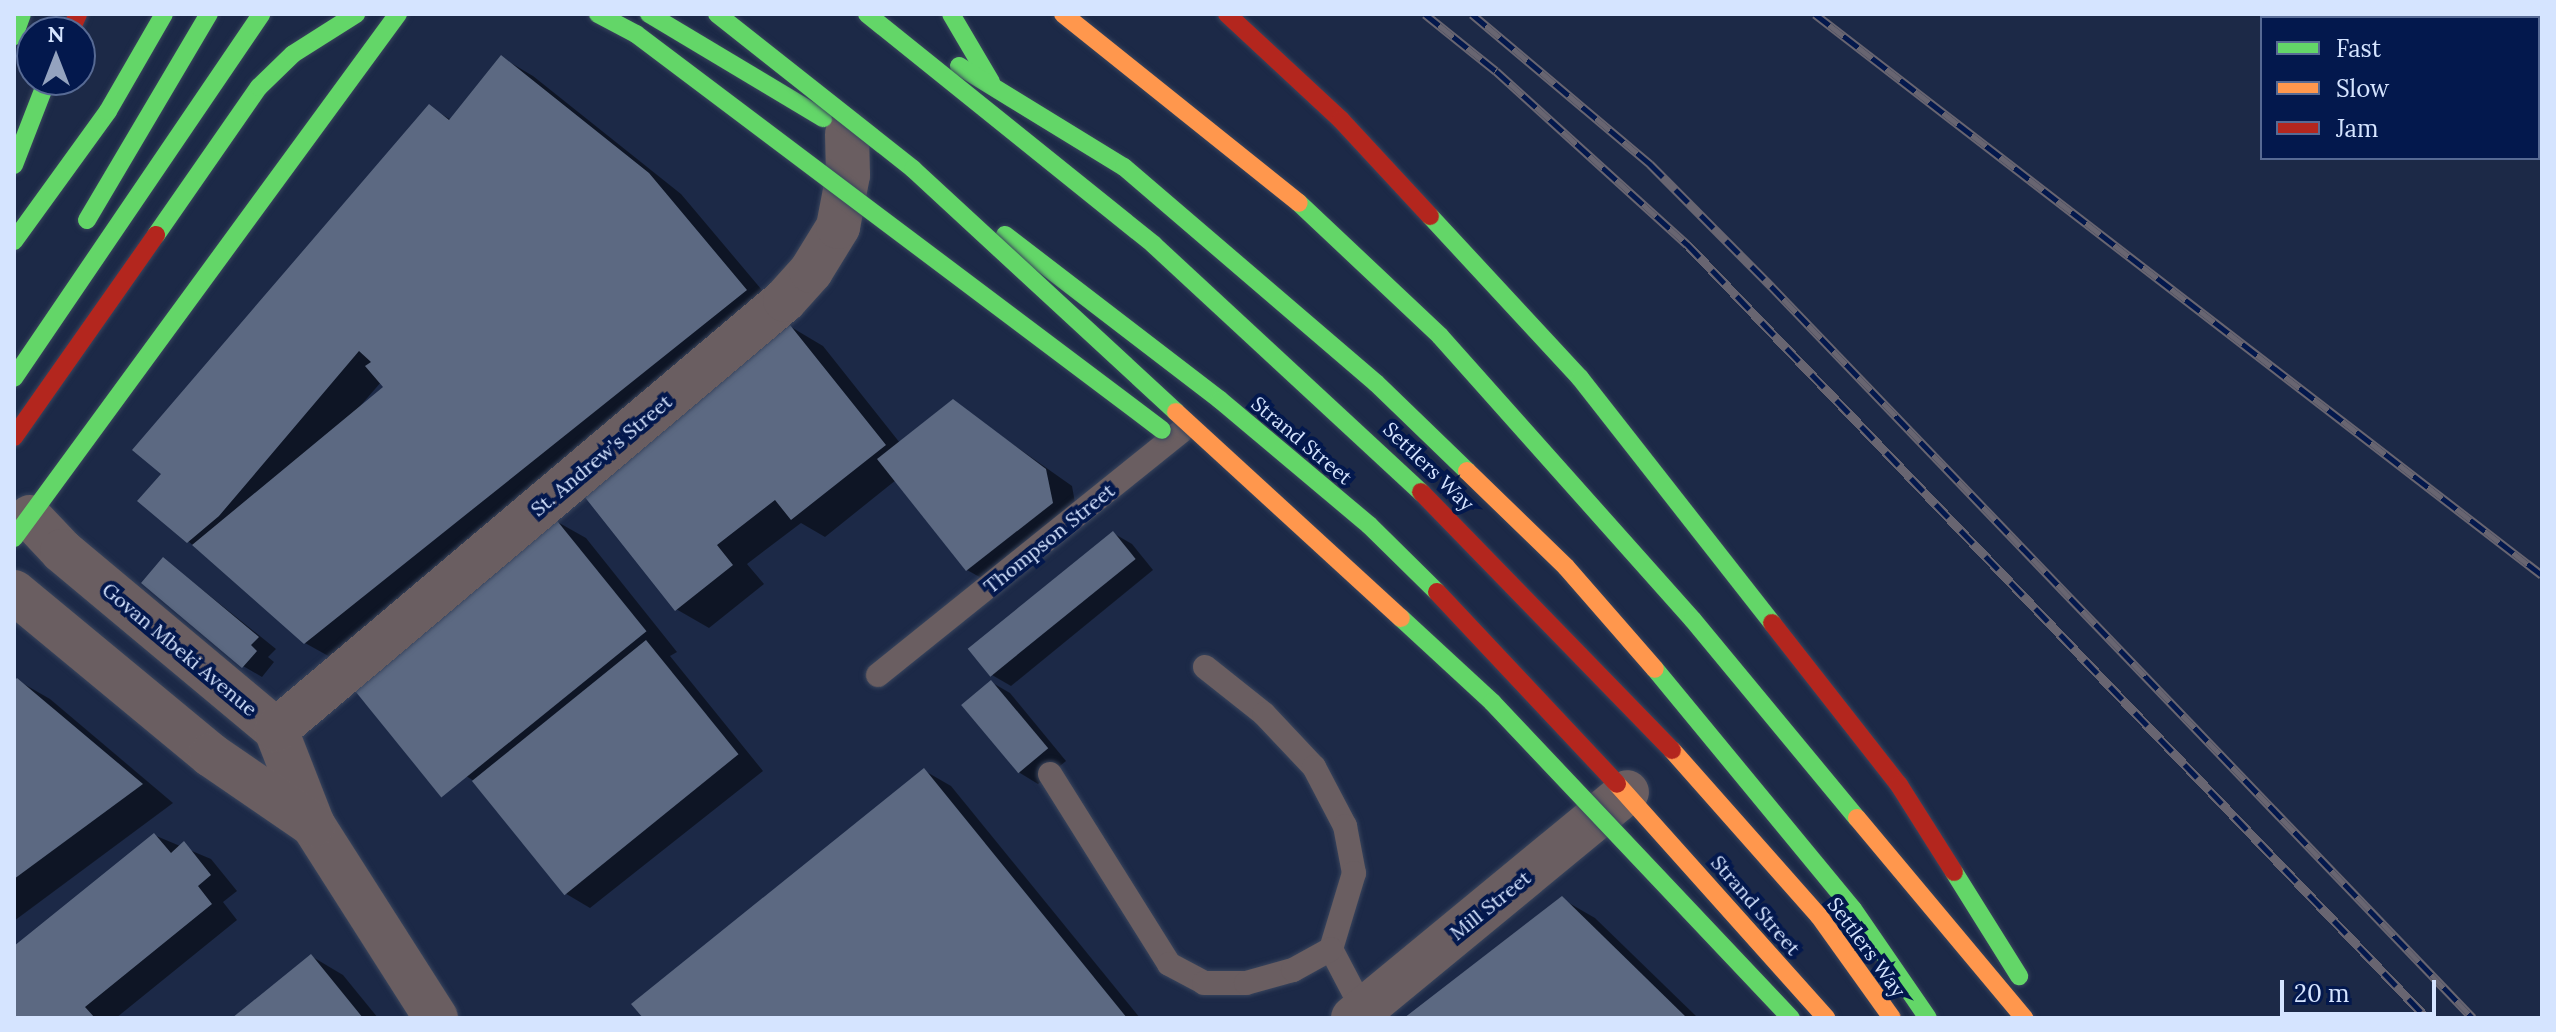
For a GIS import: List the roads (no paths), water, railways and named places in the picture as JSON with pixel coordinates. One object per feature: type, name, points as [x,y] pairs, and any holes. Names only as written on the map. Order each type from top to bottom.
[{"type":"main road","points":[[14,36],[22,14]]},
{"type":"main road","points":[[14,241],[108,111],[164,14]]},
{"type":"main road","points":[[79,233],[209,14]]},
{"type":"main road","points":[[14,378],[261,14]]},
{"type":"main road","points":[[14,437],[259,87],[293,54],[356,14]]},
{"type":"main road","points":[[19,516],[398,14]]},
{"type":"main road","points":[[598,14],[636,34],[800,163],[1341,562]]},
{"type":"main road","name":"Strand Street","points":[[649,14],[847,134],[1038,257],[1220,400],[1369,525],[1509,663],[1826,1018]]},
{"type":"main road","points":[[717,14],[913,169],[1492,702],[1791,1018]]},
{"type":"main road","points":[[857,14],[991,82],[1124,167],[1376,383],[1566,567],[1731,757],[1853,909],[1928,1018]]},
{"type":"main road","name":"Settlers Way","points":[[867,14],[1154,245],[1473,540],[1651,727],[1819,916],[1892,1018]]},
{"type":"main road","points":[[951,14],[991,82]]},
{"type":"main road","points":[[1063,14],[1321,220],[1440,336],[1693,620],[2024,1018]]},
{"type":"main road","points":[[1227,14],[1341,120],[1580,378],[1899,785],[2045,1018]]},
{"type":"main road","points":[[14,165],[41,96]]},
{"type":"street","name":"St. Andrew's Street","points":[[276,730],[785,300],[811,271],[838,227],[848,175],[847,134]]},
{"type":"street","name":"Govan Mbeki Avenue","points":[[19,516],[276,730],[313,825],[436,1018]]},
{"type":"street","name":"Govan Mbeki Avenue","points":[[14,592],[211,755],[313,825]]},
{"type":"street","name":"Mill Street","points":[[1358,1014],[1627,792]]},
{"type":"lane","name":"Thompson Street","points":[[878,675],[1220,400]]},
{"type":"lane","points":[[1205,667],[1264,714],[1314,767],[1345,826],[1354,873],[1331,949],[1358,1014]]},
{"type":"lane","points":[[1050,774],[1169,964],[1204,983],[1246,983],[1293,970],[1331,949]]},
{"type":"railway","points":[[1425,14],[1496,71],[1687,244],[2427,1018]]},
{"type":"railway","points":[[1472,14],[1650,164],[1771,286],[2473,1018]]},
{"type":"railway","points":[[1815,14],[2542,575]]}]
